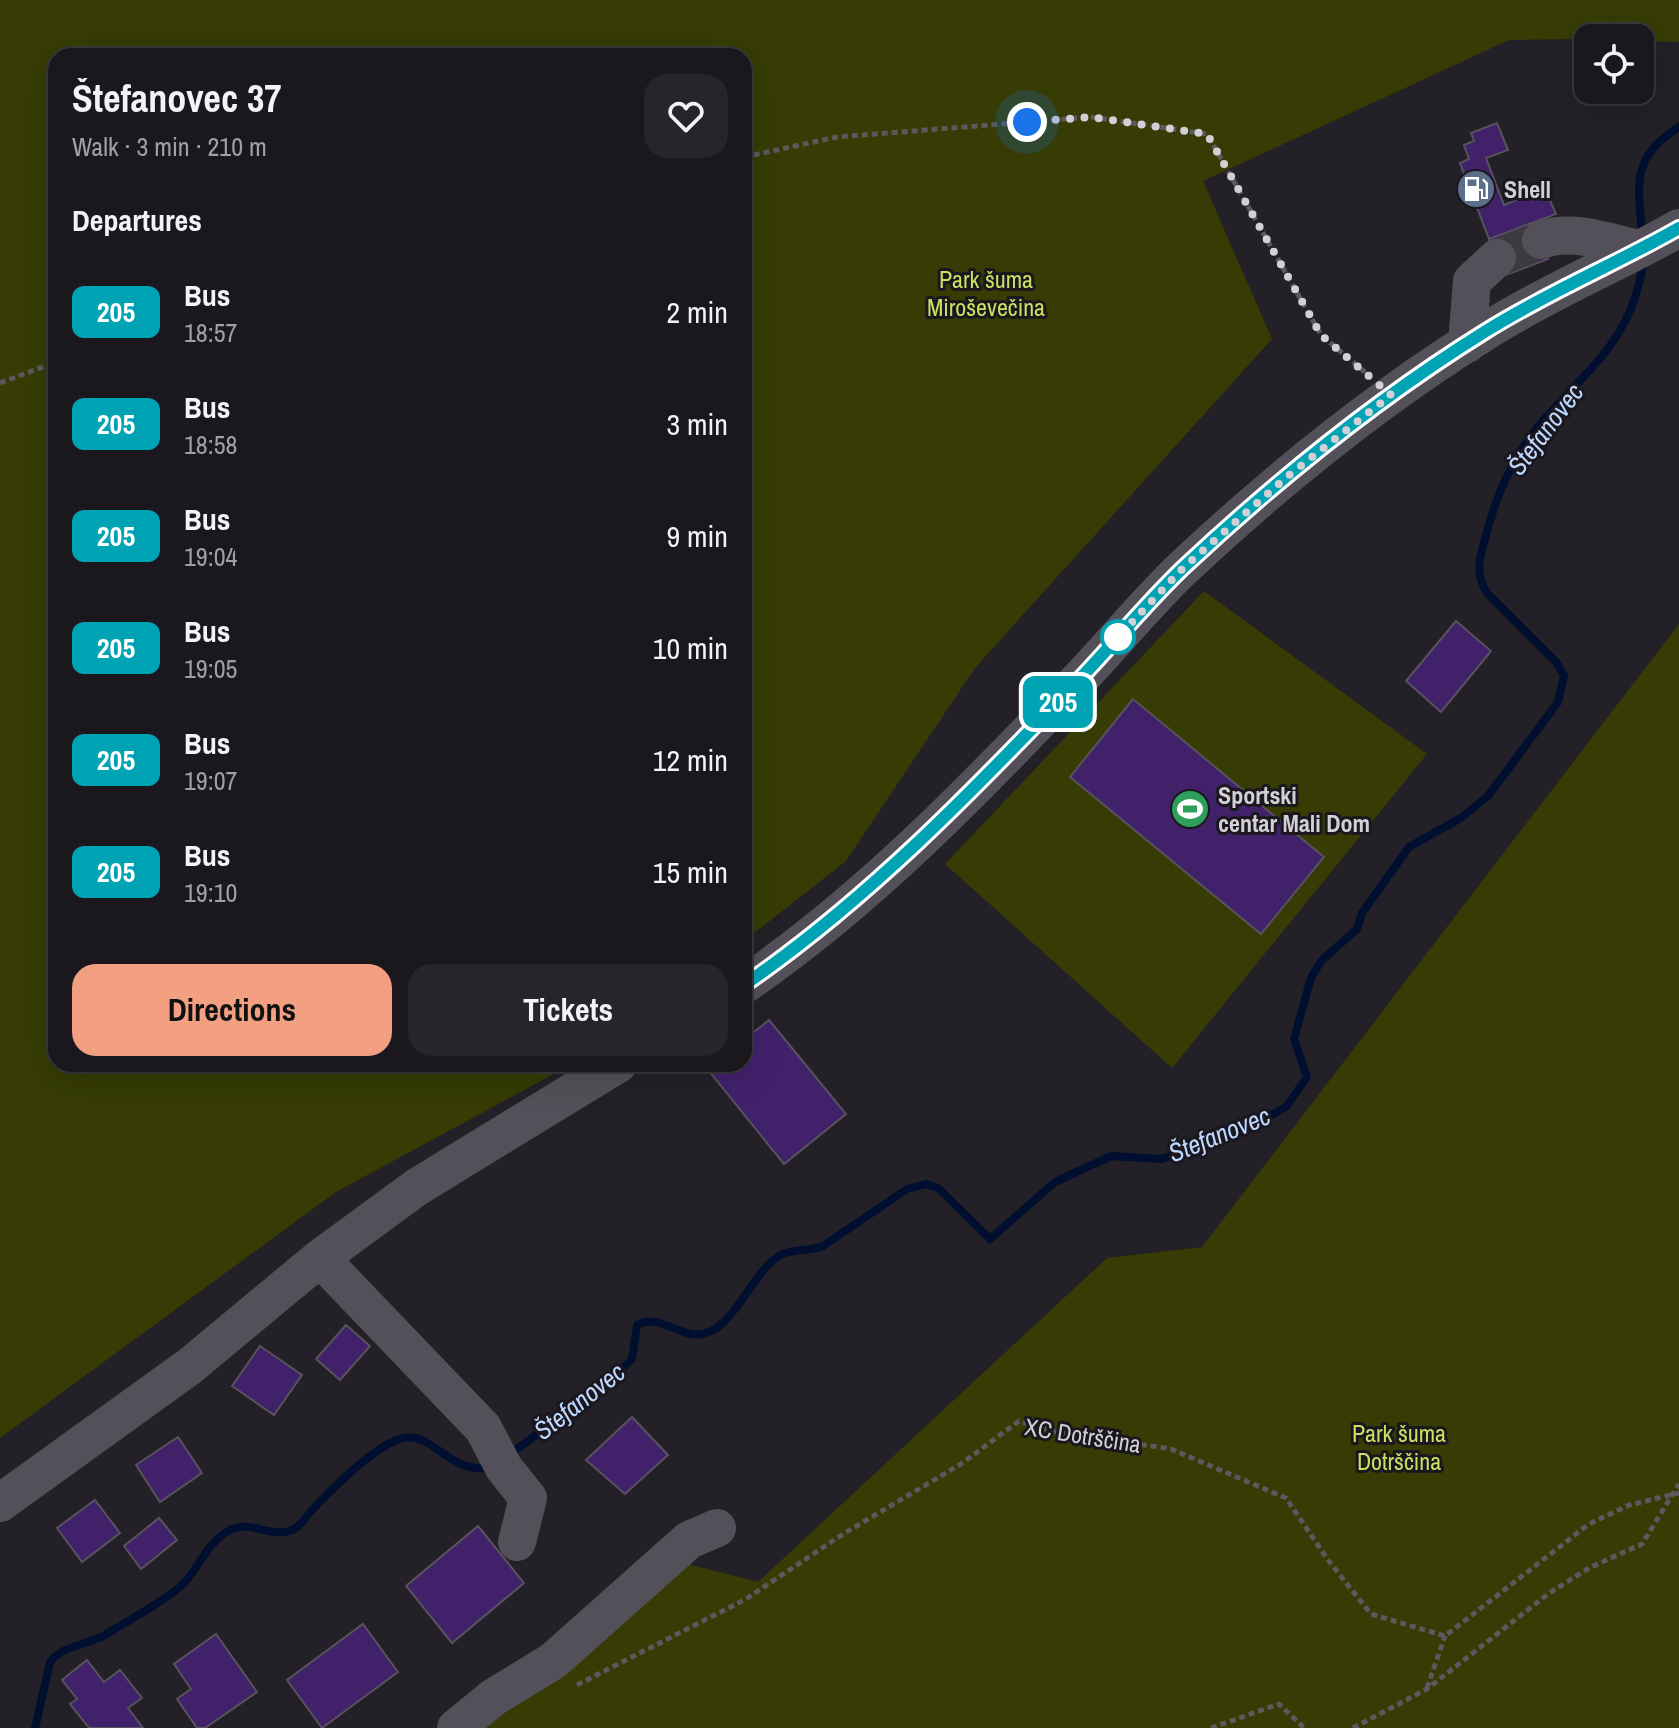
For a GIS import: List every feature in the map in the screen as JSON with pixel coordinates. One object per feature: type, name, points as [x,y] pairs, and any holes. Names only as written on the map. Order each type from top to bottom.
[{"type":"street","points":[[1541,240],[1557,235],[1648,244]]},
{"type":"street","points":[[752,980],[803,945],[889,871],[1072,688],[1183,568],[1288,476],[1391,395],[1467,344],[1648,244]]},
{"type":"street","points":[[1467,344],[1472,281],[1497,258]]},
{"type":"street","points":[[0,1503],[190,1366],[320,1258],[417,1187],[605,1072]]},
{"type":"street","points":[[320,1258],[483,1428],[504,1468],[528,1498],[517,1542]]},
{"type":"street","points":[[456,1728],[494,1697],[553,1661],[689,1540],[717,1528]]},
{"type":"path","points":[[752,155],[837,137],[1091,117],[1207,134],[1321,335],[1391,395]]},
{"type":"path","points":[[0,383],[48,365]]},
{"type":"path","name":"XC Dotrščina","points":[[563,1691],[746,1599],[843,1534],[961,1464],[1019,1421],[1057,1432],[1171,1449],[1286,1498],[1371,1614],[1445,1636]]},
{"type":"path","points":[[1353,1728],[1427,1689],[1548,1594],[1589,1568],[1642,1544],[1676,1494],[1679,1484]]},
{"type":"path","points":[[1427,1689],[1445,1636],[1589,1524],[1629,1505],[1676,1494]]},
{"type":"path","points":[[1211,1728],[1279,1704],[1304,1728]]},
{"type":"green space","name":"Park šuma Miroševečina","points":[[0,0],[1679,0],[1679,42],[1654,41],[1654,24],[1574,24],[1574,39],[1509,40],[1203,181],[1272,339],[975,668],[846,861],[752,935],[752,48],[48,48],[48,1072],[557,1072],[336,1192],[0,1438]]},
{"type":"green space","name":"Sportski centar Mali Dom","points":[[1204,591],[1427,754],[1172,1068],[945,864]]},
{"type":"green space","name":"Park šuma Dotrščina","points":[[1679,624],[1679,1728],[437,1728],[657,1556],[758,1582],[1107,1258],[1202,1247]]},
{"type":"building","points":[[1497,123],[1508,150],[1486,158],[1504,205],[1545,189],[1556,214],[1489,239],[1460,163],[1469,159],[1464,145],[1474,141],[1471,133]]},
{"type":"building","points":[[1534,222],[1548,259],[1503,276],[1489,239]]},
{"type":"building","points":[[1456,621],[1491,651],[1441,712],[1406,681]]},
{"type":"building","points":[[1133,699],[1324,857],[1261,934],[1070,777]]},
{"type":"building","points":[[769,1020],[846,1114],[784,1164],[710,1072],[752,1072],[752,1034]]},
{"type":"building","points":[[346,1325],[370,1346],[340,1380],[316,1359]]},
{"type":"building","points":[[260,1346],[302,1375],[274,1415],[232,1386]]},
{"type":"building","points":[[632,1417],[668,1455],[625,1494],[586,1460]]},
{"type":"building","points":[[178,1437],[202,1473],[160,1502],[136,1465]]},
{"type":"building","points":[[95,1500],[120,1533],[82,1562],[57,1528]]},
{"type":"building","points":[[159,1518],[177,1540],[141,1569],[124,1546]]},
{"type":"building","points":[[478,1526],[524,1583],[452,1643],[406,1586]]},
{"type":"building","points":[[363,1624],[398,1672],[322,1728],[287,1680]]},
{"type":"building","points":[[216,1634],[257,1692],[205,1728],[197,1728],[177,1699],[191,1689],[174,1664]]},
{"type":"building","points":[[87,1660],[104,1682],[120,1670],[142,1698],[128,1708],[143,1728],[89,1728],[70,1704],[77,1699],[62,1680]]},
{"type":"waterway","name":"Štefanovec","points":[[1642,236],[1639,188],[1645,162],[1652,150],[1679,127]]},
{"type":"waterway","name":"Štefanovec","points":[[509,1455],[612,1379],[632,1359],[637,1325],[661,1323],[694,1335],[714,1330],[733,1312],[776,1258],[823,1246],[907,1189],[926,1184],[938,1188],[990,1239],[1055,1182],[1111,1156],[1162,1159],[1268,1117],[1287,1106],[1307,1077],[1294,1039],[1311,978],[1321,961],[1357,929],[1362,913],[1409,847],[1461,818],[1488,796],[1558,702],[1564,676],[1557,663],[1487,593],[1479,571],[1480,557],[1494,510],[1514,462],[1542,422],[1589,372],[1617,336],[1636,294],[1643,258]]},
{"type":"waterway","name":"Štefanovec","points":[[35,1728],[50,1662],[68,1649],[103,1636],[175,1591],[215,1542],[232,1529],[248,1527],[281,1532],[297,1527],[355,1468],[380,1449],[403,1438],[424,1441],[464,1465],[491,1467]]},
{"type":"tunnel","points":[[1497,258],[1541,240]]},
{"type":"bus line","name":"205","points":[[752,980],[803,945],[889,871],[1072,688],[1183,568],[1288,476],[1391,395],[1487,330],[1615,259],[1679,228]]},
{"type":"place","name":"Shell","points":[[1476,189]]},
{"type":"place","name":"Sportski centar Mali Dom","points":[[1190,809]]},
{"type":"route","points":[[1027,122],[1091,117],[1207,134],[1321,335],[1391,395],[1288,476],[1183,568],[1118,637]]}]
